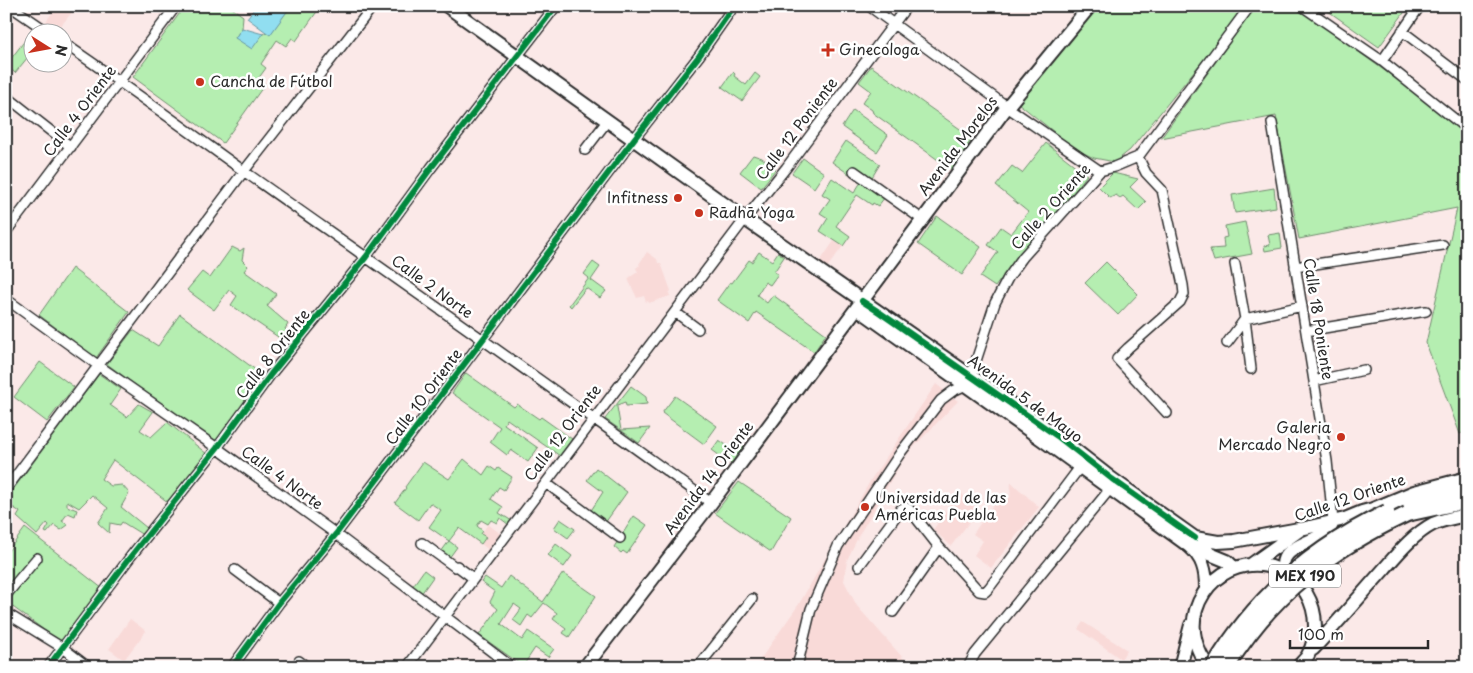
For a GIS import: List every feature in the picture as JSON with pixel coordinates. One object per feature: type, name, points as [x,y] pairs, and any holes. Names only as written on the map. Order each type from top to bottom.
[{"type":"main road","name":"Avenida 5 de Mayo","points":[[447,6],[745,219],[860,305],[969,381],[1057,436],[1112,479],[1195,538],[1210,554],[1227,561],[1235,568]]},
{"type":"main road","name":"Avenida Morelos","points":[[860,305],[1007,107],[1090,6]]},
{"type":"main road","name":"Avenida 14 Oriente","points":[[585,667],[711,504],[860,305]]},
{"type":"main road","name":"Avenida 5 de Mayo","points":[[969,381],[1080,467],[1194,550],[1203,565],[1206,588]]},
{"type":"main road","name":"Calle 12 Oriente","points":[[1252,564],[1301,529],[1345,519],[1414,492],[1467,478]]},
{"type":"main road","name":"Calle 12 Oriente","points":[[1211,667],[1256,606],[1287,576],[1320,550],[1387,512],[1467,490]]},
{"type":"main road","name":"MEX 190","points":[[1227,667],[1258,623],[1285,594],[1320,564],[1351,544],[1407,514],[1467,501]]},
{"type":"main road","points":[[1298,667],[1405,546],[1418,534],[1435,523],[1467,515]]},
{"type":"main road","points":[[1286,573],[1283,564],[1286,555],[1326,532],[1332,527],[1333,521]]},
{"type":"main road","points":[[1195,538],[1218,542],[1234,541],[1301,529]]},
{"type":"main road","points":[[1234,541],[1231,554],[1235,568]]},
{"type":"main road","points":[[1180,667],[1199,600],[1206,588],[1219,576],[1235,568],[1252,564],[1272,567],[1286,573],[1300,584],[1310,600],[1315,618],[1315,637],[1308,655]]},
{"type":"main road","points":[[1195,614],[1195,640],[1200,653],[1211,667]]},
{"type":"street","points":[[10,6],[33,22]]},
{"type":"street","name":"Calle 4 Oriente","points":[[6,232],[176,6]]},
{"type":"street","points":[[6,489],[244,171],[373,6]]},
{"type":"street","name":"Calle 8 Oriente","points":[[48,667],[131,556],[217,448],[271,374],[366,256],[556,6]]},
{"type":"street","name":"Calle 10 Oriente","points":[[232,667],[279,603],[336,534],[734,6]]},
{"type":"street","points":[[869,6],[1007,107],[1100,171]]},
{"type":"street","name":"Calle 12 Poniente","points":[[745,219],[786,168],[907,6]]},
{"type":"street","name":"Calle 2 Oriente","points":[[969,381],[995,303],[1008,278],[1023,257],[1100,171],[1114,168],[1138,157],[1250,6]]},
{"type":"street","points":[[1302,6],[1382,61],[1467,130]]},
{"type":"street","points":[[1382,61],[1420,6]]},
{"type":"street","points":[[1461,6],[1467,11]]},
{"type":"street","points":[[1402,31],[1467,80]]},
{"type":"street","name":"Calle 2 Norte","points":[[72,49],[366,256],[711,504]]},
{"type":"street","points":[[6,96],[71,146]]},
{"type":"street","points":[[585,150],[608,120]]},
{"type":"street","name":"Calle 18 Poniente","points":[[1272,122],[1327,461],[1333,521]]},
{"type":"street","points":[[1138,157],[1146,173],[1162,190],[1184,294],[1180,302],[1117,359],[1167,413]]},
{"type":"street","points":[[854,171],[922,220]]},
{"type":"street","name":"Calle 12 Oriente","points":[[407,667],[745,219]]},
{"type":"street","points":[[1295,267],[1443,246]]},
{"type":"street","points":[[1236,264],[1251,369]]},
{"type":"street","name":"Calle 4 Norte","points":[[6,299],[336,534],[512,667]]},
{"type":"street","points":[[1227,343],[1245,319],[1302,306]]},
{"type":"street","points":[[1306,331],[1426,311]]},
{"type":"street","points":[[675,312],[698,329]]},
{"type":"street","points":[[1314,381],[1364,370]]},
{"type":"street","points":[[797,667],[811,609],[838,546],[901,452],[941,400],[969,381]]},
{"type":"street","points":[[859,566],[901,509],[905,507],[909,509],[939,547],[979,591],[984,592],[989,588],[1080,467]]},
{"type":"street","points":[[546,482],[620,538]]},
{"type":"street","points":[[968,667],[975,654],[1110,489]]},
{"type":"street","points":[[422,543],[473,578]]},
{"type":"street","points":[[893,612],[939,547]]},
{"type":"street","points":[[6,595],[37,558]]},
{"type":"street","points":[[235,570],[279,603]]},
{"type":"street","points":[[698,667],[752,599]]},
{"type":"street","points":[[6,613],[63,648],[88,667]]},
{"type":"shaded area","points":[[57,6],[77,6],[64,22],[45,22]]},
{"type":"shaded area","points":[[834,241],[843,246],[826,269],[819,263]]},
{"type":"shaded area","points":[[647,252],[657,259],[658,263],[661,263],[671,291],[669,293],[670,296],[649,303],[648,301],[646,302],[644,296],[637,298],[628,279],[638,272],[636,268],[640,265]]},
{"type":"shaded area","name":"Universidad de las Américas Puebla","points":[[936,384],[958,401],[905,456],[859,535],[847,560],[844,581],[857,606],[911,667],[755,667],[799,604],[872,478]]},
{"type":"shaded area","points":[[1011,482],[1039,507],[991,568],[974,555],[983,541],[973,534],[998,498],[1010,498]]},
{"type":"shaded area","points":[[959,491],[978,511],[951,546],[933,530]]},
{"type":"shaded area","points":[[488,524],[502,535],[490,551],[481,544],[486,538],[481,534]]},
{"type":"shaded area","points":[[130,619],[146,631],[124,660],[109,649]]},
{"type":"shaded area","points":[[1083,622],[1127,650],[1121,659],[1078,629]]},
{"type":"green space","name":"Cancha de Fútbol","points":[[185,6],[233,6],[232,8],[243,16],[242,28],[235,38],[266,32],[270,34],[291,6],[321,6],[296,41],[292,38],[286,46],[277,40],[261,64],[266,68],[258,79],[265,84],[223,143],[133,77]]},
{"type":"green space","points":[[1096,6],[1247,6],[1130,150],[1115,162],[1094,158],[1075,149],[1018,103]]},
{"type":"green space","points":[[1256,6],[1295,6],[1467,130],[1467,431],[1460,434],[1426,343],[1457,208],[1299,239],[1276,116],[1161,138]]},
{"type":"green space","points":[[1321,6],[1409,6],[1379,47]]},
{"type":"green space","points":[[22,44],[22,64],[15,73],[6,65]]},
{"type":"green space","points":[[871,66],[970,136],[972,139],[952,170],[862,103],[871,91],[859,82]]},
{"type":"green space","points":[[733,72],[734,76],[746,85],[755,73],[760,77],[742,101],[722,87]]},
{"type":"green space","points":[[853,110],[888,135],[877,152],[842,127]]},
{"type":"green space","points":[[846,141],[880,164],[871,179],[853,168],[849,174],[832,162]]},
{"type":"green space","points":[[1046,143],[1087,175],[1014,270],[1010,267],[995,287],[980,277],[998,252],[988,245],[1001,227],[1011,234],[1028,212],[996,186],[1012,166],[1022,173]]},
{"type":"green space","points":[[753,155],[762,158],[776,169],[761,188],[740,172]]},
{"type":"green space","points":[[803,158],[824,173],[814,188],[792,173]]},
{"type":"green space","points":[[1113,173],[1138,179],[1130,187],[1146,202],[1138,210],[1123,196],[1120,198],[1116,195],[1110,198],[1099,187]]},
{"type":"green space","points":[[832,178],[854,193],[861,182],[885,197],[878,206],[873,203],[872,205],[857,195],[836,226],[850,236],[843,246],[820,231],[828,218],[820,213],[830,199],[822,194]]},
{"type":"green space","points":[[1274,188],[1276,207],[1235,213],[1232,195]]},
{"type":"green space","points":[[937,216],[981,247],[962,275],[918,244]]},
{"type":"green space","points":[[1245,222],[1252,254],[1214,261],[1210,249],[1224,248],[1223,238],[1227,237],[1225,226]]},
{"type":"green space","points":[[1280,233],[1282,248],[1265,251],[1264,246],[1270,245],[1268,235]]},
{"type":"green space","points":[[232,247],[240,251],[244,248],[242,260],[248,266],[244,271],[276,294],[267,306],[288,324],[285,329],[290,333],[284,341],[231,305],[237,296],[229,290],[214,310],[187,290],[202,272],[210,278]]},
{"type":"green space","points":[[759,252],[772,261],[778,252],[784,257],[774,272],[778,274],[770,285],[765,282],[757,295],[767,303],[773,295],[826,334],[814,352],[756,312],[749,323],[717,300],[749,260],[752,262]]},
{"type":"green space","points":[[593,262],[600,267],[591,280],[606,291],[600,298],[586,288],[571,307],[569,305],[589,278],[584,274]]},
{"type":"green space","points":[[1106,262],[1138,294],[1118,315],[1085,283]]},
{"type":"green space","points":[[72,268],[129,312],[96,358],[39,315]]},
{"type":"green space","points":[[180,314],[264,376],[215,443],[107,364],[133,330],[158,346]]},
{"type":"green space","points":[[40,362],[74,387],[47,422],[14,397]]},
{"type":"green space","points":[[466,373],[514,407],[517,404],[539,419],[541,417],[572,439],[560,456],[507,419],[504,424],[538,448],[528,462],[511,450],[507,455],[490,442],[500,427],[452,393]]},
{"type":"green space","points":[[99,374],[121,389],[110,405],[127,417],[139,404],[153,412],[140,430],[151,437],[167,422],[207,454],[169,503],[113,460],[101,479],[111,486],[122,485],[129,493],[121,507],[147,528],[143,535],[122,522],[120,525],[110,523],[109,533],[98,523],[108,508],[92,495],[79,508],[67,501],[67,506],[77,510],[75,516],[68,513],[62,521],[68,525],[61,530],[54,525],[47,533],[45,532],[49,525],[47,523],[37,535],[17,517],[20,512],[11,506],[8,510],[6,509],[6,499]]},
{"type":"green space","points":[[631,386],[646,397],[647,404],[626,406],[625,402],[617,405],[617,407],[621,430],[650,428],[639,443],[605,419]]},
{"type":"green space","points":[[675,396],[717,426],[704,444],[662,413]]},
{"type":"green space","points":[[719,440],[735,451],[741,443],[744,446],[731,464],[712,450]]},
{"type":"green space","points":[[464,459],[483,475],[489,466],[496,471],[498,468],[512,477],[504,490],[499,487],[491,499],[503,507],[499,513],[512,521],[509,525],[500,518],[497,523],[491,520],[488,524],[481,520],[477,526],[483,531],[481,534],[486,537],[481,544],[459,528],[449,541],[429,527],[441,510],[430,503],[418,520],[395,503],[423,462],[449,479]]},
{"type":"green space","points":[[596,468],[627,492],[605,523],[590,512],[603,492],[587,480]]},
{"type":"green space","points":[[739,482],[791,517],[771,552],[715,513]]},
{"type":"green space","points":[[634,516],[647,525],[627,554],[623,551],[621,553],[614,547]]},
{"type":"green space","points":[[560,519],[575,529],[568,538],[554,528]]},
{"type":"green space","points":[[25,528],[103,589],[64,641],[59,641],[6,602],[6,554]]},
{"type":"green space","points":[[449,541],[457,547],[449,558],[441,552]]},
{"type":"green space","points":[[556,544],[572,556],[564,567],[548,555]]},
{"type":"green space","points":[[424,570],[433,577],[421,594],[412,587]]},
{"type":"green space","points":[[563,573],[596,596],[569,637],[563,633],[566,629],[553,619],[557,613],[544,603],[532,618],[528,615],[521,626],[513,620],[521,609],[514,604],[501,624],[522,640],[528,631],[554,649],[548,657],[535,648],[523,666],[479,635],[498,609],[490,602],[495,592],[481,582],[485,577],[501,588],[509,576],[543,602]]},
{"type":"water","points":[[256,6],[291,6],[270,35],[247,18]]},
{"type":"water","points":[[242,28],[263,34],[252,49],[235,38]]},
{"type":"cycle path","points":[[48,667],[131,556],[217,448],[271,374],[366,257],[431,168],[556,6]]},
{"type":"cycle path","points":[[232,667],[279,603],[336,534],[634,139],[699,56],[734,6]]},
{"type":"cycle path","points":[[862,301],[1057,436],[1112,479],[1195,538]]},
{"type":"place","name":"Ginecologa","points":[[828,50]]},
{"type":"place","name":"Cancha de Fútbol","points":[[200,82]]},
{"type":"place","name":"Infitness","points":[[678,198]]},
{"type":"place","name":"Rādhā Yoga","points":[[699,213]]},
{"type":"place","name":"Galeria Mercado Negro","points":[[1341,437]]},
{"type":"place","name":"Universidad de las Américas Puebla","points":[[865,507]]}]
